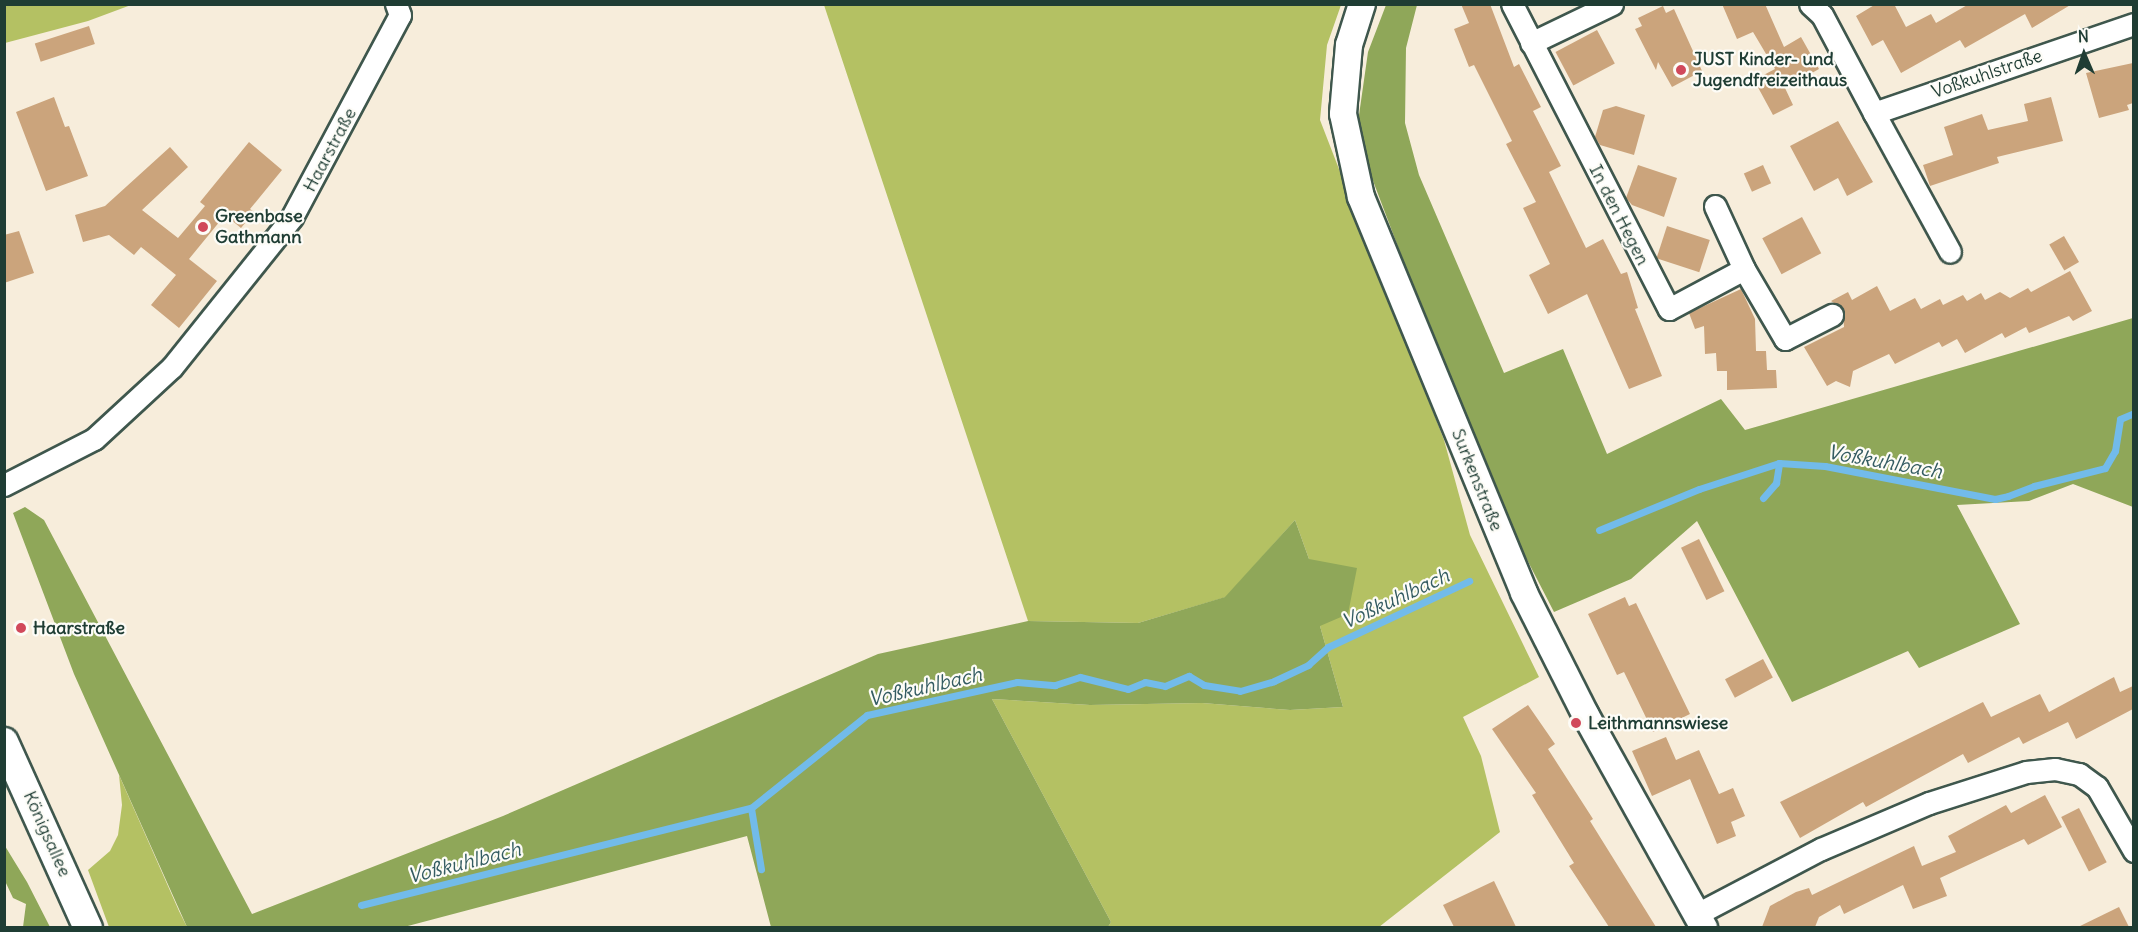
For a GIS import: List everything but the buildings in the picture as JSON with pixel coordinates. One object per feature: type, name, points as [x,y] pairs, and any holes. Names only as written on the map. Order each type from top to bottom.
[{"type":"main road","name":"Königsallee","points":[[4,742],[88,927]]},
{"type":"street","name":"Surkenstraße","points":[[1362,4],[1348,45],[1343,114],[1361,197],[1524,593],[1585,714],[1701,921]]},
{"type":"street","name":"In den Hegen","points":[[1512,4],[1669,309],[1744,269]]},
{"type":"street","points":[[1531,43],[1612,4]]},
{"type":"street","points":[[1810,4],[1821,15],[1950,252]]},
{"type":"street","name":"Haarstraße","points":[[4,485],[94,439],[172,367],[292,217],[398,10]]},
{"type":"street","name":"Voßkuhlstraße","points":[[1874,113],[2133,24]]},
{"type":"street","points":[[1715,206],[1744,269],[1785,339],[1832,315]]},
{"type":"street","points":[[1701,921],[1832,845],[1929,803],[2026,772],[2055,769],[2079,774],[2097,787],[2133,851]]},
{"type":"green space","points":[[5,4],[131,5],[88,21],[5,43]]},
{"type":"green space","points":[[824,5],[1341,5],[1327,45],[1320,120],[1444,440],[1470,535],[1539,677],[1463,717],[1481,756],[1500,832],[1379,927],[1108,927],[1111,922],[992,699],[1090,705],[1202,703],[1290,710],[1343,707],[1320,626],[1309,559],[1295,520],[1226,597],[1138,623],[1028,621]]},
{"type":"green space","points":[[1386,5],[1417,5],[1406,48],[1405,123],[1419,175],[1504,373],[1563,349],[1607,454],[1721,399],[1745,430],[2133,318],[2133,507],[2073,484],[2029,501],[1957,505],[2020,624],[1919,668],[1908,651],[1792,702],[1697,521],[1631,579],[1554,612],[1488,484],[1356,136],[1368,52]]},
{"type":"green space","points":[[25,507],[44,520],[252,914],[503,816],[878,654],[1028,621],[1138,623],[1225,597],[1295,520],[1309,559],[1357,568],[1348,614],[1320,626],[1343,707],[1290,710],[1202,703],[1090,705],[992,699],[1111,922],[1108,927],[771,927],[747,836],[404,927],[187,927],[74,674],[13,513]]},
{"type":"green space","points":[[119,775],[187,927],[109,927],[88,870],[110,851],[118,835],[122,805]]},
{"type":"green space","points":[[5,846],[50,927],[23,927],[26,904],[13,898],[5,881]]},
{"type":"waterway","name":"Voßkuhlbach","points":[[1599,530],[1699,489],[1779,463],[1825,466],[1995,499],[2034,486],[2105,468],[2115,451],[2120,419],[2134,413]]},
{"type":"waterway","points":[[1763,498],[1776,483],[1779,463]]},
{"type":"waterway","name":"Voßkuhlbach","points":[[361,905],[751,808],[867,715],[1017,682],[1055,685],[1080,677],[1128,689],[1145,682],[1165,686],[1189,676],[1204,685],[1240,691],[1274,681],[1308,665],[1328,647],[1469,581]]},
{"type":"waterway","points":[[751,808],[761,869]]},
{"type":"place","name":"JUST Kinder- und Jugendfreizeithaus","points":[[1681,70]]},
{"type":"place","name":"Greenbase Gathmann","points":[[203,227]]},
{"type":"place","name":"Haarstraße","points":[[21,628]]},
{"type":"place","name":"Leithmannswiese","points":[[1576,723]]}]
